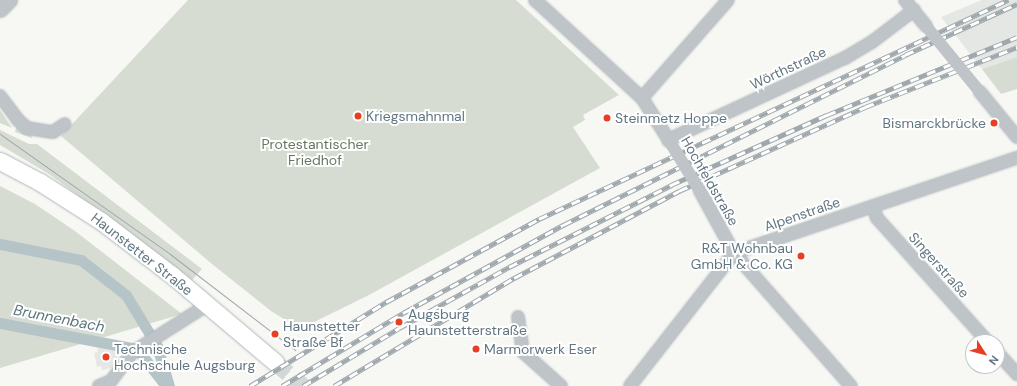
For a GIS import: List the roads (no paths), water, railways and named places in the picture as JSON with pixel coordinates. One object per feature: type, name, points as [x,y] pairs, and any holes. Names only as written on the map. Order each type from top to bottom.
[{"type":"main road","name":"Haunstetter Straße","points":[[0,161],[40,182],[101,221],[207,305],[275,362]]},
{"type":"street","points":[[0,9],[10,0]]},
{"type":"street","name":"Hochfeldstraße","points":[[535,0],[642,98],[700,191],[734,252],[851,386]]},
{"type":"street","points":[[642,98],[728,0]]},
{"type":"street","points":[[906,0],[1017,137]]},
{"type":"street","name":"Wörthstraße","points":[[669,141],[845,58],[872,42],[914,10]]},
{"type":"street","points":[[0,96],[18,120],[27,128],[53,132],[65,124]]},
{"type":"street","name":"Alpenstraße","points":[[734,252],[1017,158]]},
{"type":"street","name":"Singerstraße","points":[[873,206],[877,218],[981,334]]},
{"type":"street","points":[[631,386],[734,252]]},
{"type":"street","points":[[99,386],[112,384],[141,347],[207,305]]},
{"type":"street","points":[[518,317],[523,352],[561,386]]},
{"type":"street","points":[[1005,361],[1017,374]]},
{"type":"waterway","points":[[0,244],[81,260],[126,295],[157,346],[169,386]]},
{"type":"waterway","name":"Brunnenbach","points":[[0,323],[137,349],[166,386]]},
{"type":"tunnel","points":[[275,362],[304,386]]},
{"type":"tram line","points":[[0,134],[170,254],[295,350]]},
{"type":"railway","points":[[250,386],[386,302],[539,219],[1008,0]]},
{"type":"railway","points":[[282,386],[403,313],[563,225],[905,55],[1017,4]]},
{"type":"railway","points":[[303,386],[399,328],[509,267],[671,185],[827,115],[1017,37]]},
{"type":"railway","points":[[334,386],[514,278],[679,191],[865,107],[1017,47]]},
{"type":"place","name":"Kriegsmahnmal","points":[[358,116]]},
{"type":"place","name":"Steinmetz Hoppe","points":[[607,118]]},
{"type":"place","name":"Bismarckbrücke","points":[[994,123]]},
{"type":"place","name":"R&T Wohnbau GmbH & Co. KG","points":[[801,256]]},
{"type":"place","name":"Augsburg Haunstetterstraße","points":[[399,322]]},
{"type":"place","name":"Haunstetter Straße Bf","points":[[275,334]]},
{"type":"place","name":"Marmorwerk Eser","points":[[476,349]]},
{"type":"place","name":"Technische Hochschule Augsburg","points":[[106,357]]},
{"type":"park label","name":"Protestantischer Friedhof","points":[[315,152]]}]
